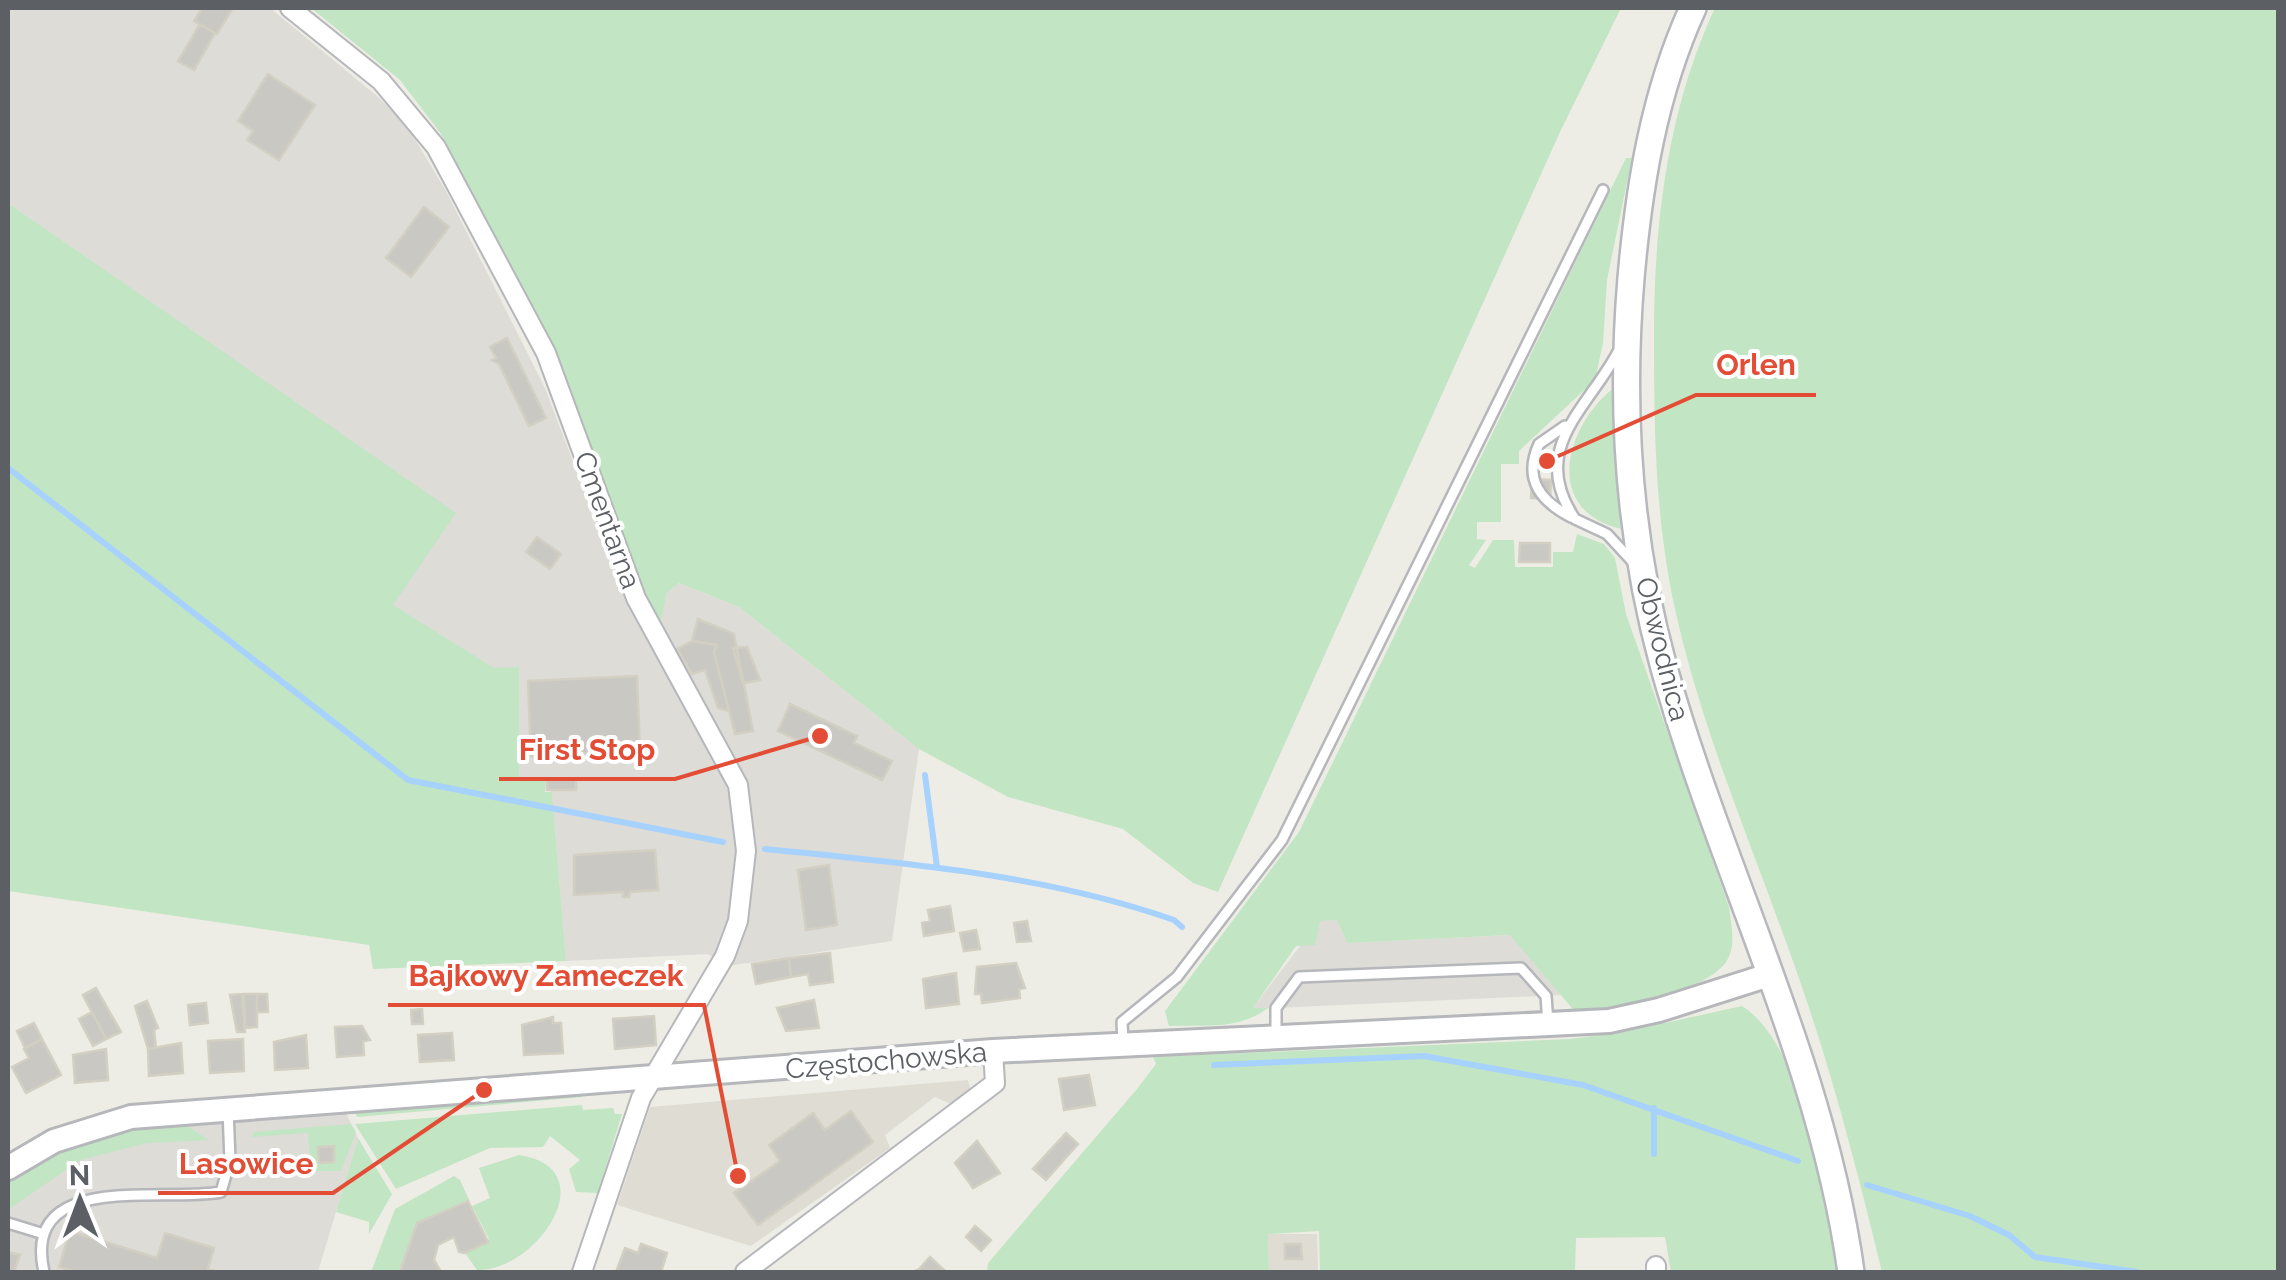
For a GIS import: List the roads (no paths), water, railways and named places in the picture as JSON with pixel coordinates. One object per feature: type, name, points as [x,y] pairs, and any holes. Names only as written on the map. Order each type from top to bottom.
[{"type":"main road","name":"Obwodnica","points":[[1693,8],[1670,66],[1649,146],[1628,333],[1630,480],[1648,600],[1686,741],[1826,1146],[1852,1272]]},
{"type":"street","name":"Cmentarna","points":[[290,8],[380,81],[436,147],[546,353],[636,598],[738,785],[746,851],[738,921],[725,956],[650,1078],[582,1272]]},
{"type":"street","name":"Częstochowska","points":[[8,1168],[54,1141],[94,1125],[131,1117],[992,1051],[1609,1020],[1660,1010],[1769,975]]},
{"type":"street","points":[[745,1272],[995,1083],[992,1051]]},
{"type":"lane","points":[[1123,1043],[1122,1022],[1177,977],[1282,840],[1604,190]]},
{"type":"lane","points":[[1628,333],[1600,387],[1567,424],[1539,444],[1534,484],[1544,500],[1623,546],[1648,600]]},
{"type":"lane","points":[[1567,424],[1561,437],[1560,482],[1574,519]]},
{"type":"lane","points":[[1276,1038],[1276,1008],[1299,977],[1522,968],[1546,996],[1548,1024]]},
{"type":"lane","points":[[44,1272],[44,1234],[49,1218],[61,1208],[80,1202],[221,1192],[230,1162],[228,1109]]},
{"type":"lane","points":[[8,1222],[44,1234]]},
{"type":"waterway","points":[[8,468],[408,780],[723,842]]},
{"type":"waterway","points":[[925,775],[937,867]]},
{"type":"waterway","points":[[765,849],[920,865],[1023,881],[1124,904],[1174,920],[1182,927]]},
{"type":"waterway","points":[[1214,1065],[1424,1056],[1583,1085],[1798,1161]]},
{"type":"waterway","points":[[1654,1108],[1654,1154]]},
{"type":"waterway","points":[[1867,1185],[1970,1216],[2009,1235],[2035,1257],[2137,1272]]},
{"type":"place","name":"Orlen","points":[[1547,461]]},
{"type":"place","name":"First Stop","points":[[820,736]]},
{"type":"place","name":"Lasowice","points":[[484,1090]]},
{"type":"place","name":"Bajkowy Zameczek","points":[[738,1176]]}]
